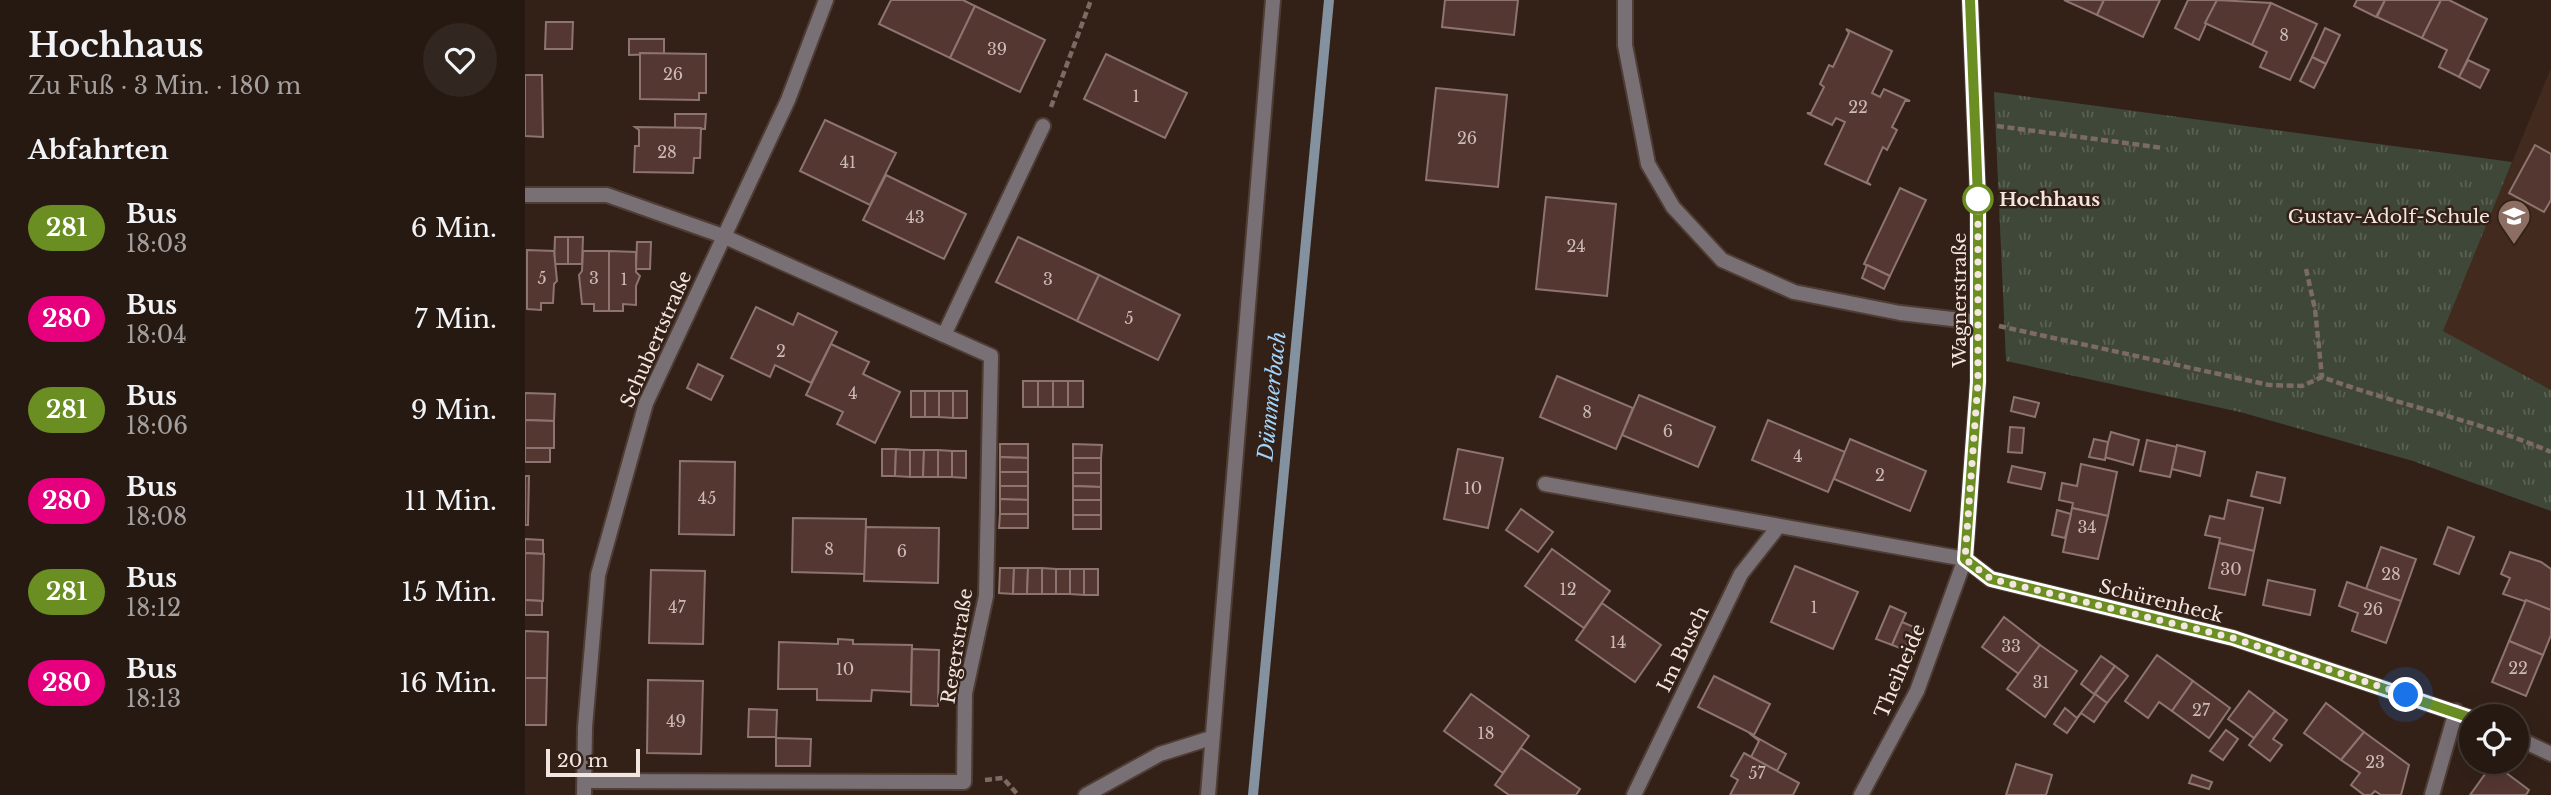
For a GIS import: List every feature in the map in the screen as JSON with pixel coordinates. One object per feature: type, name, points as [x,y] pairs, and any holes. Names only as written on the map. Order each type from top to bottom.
[{"type":"street","name":"Schubertstraße","points":[[585,788],[585,727],[598,575],[646,403],[788,100],[826,0]]},
{"type":"street","points":[[1208,795],[1273,0]]},
{"type":"street","points":[[1625,0],[1625,45],[1648,164],[1672,207],[1722,260],[1794,292],[1900,313],[1978,322]]},
{"type":"street","name":"Wagnerstraße","points":[[1965,559],[1978,382],[1975,123],[1970,0]]},
{"type":"street","points":[[944,335],[1043,126]]},
{"type":"street","name":"Regerstraße","points":[[525,195],[607,195],[723,236],[991,356],[986,596],[965,694],[964,782]]},
{"type":"street","points":[[1545,484],[1965,559]]},
{"type":"street","name":"Im Busch","points":[[1634,795],[1741,574],[1778,527]]},
{"type":"street","name":"Schürenheck","points":[[1965,559],[1991,579],[2233,638],[2459,712]]},
{"type":"street","name":"Theiheide","points":[[1861,795],[1917,691],[1965,559]]},
{"type":"street","points":[[2432,795],[2456,711]]},
{"type":"street","points":[[1086,795],[1160,754],[1211,738]]},
{"type":"street","points":[[2529,744],[2551,754]]},
{"type":"street","points":[[585,788],[964,782]]},
{"type":"path","points":[[1043,126],[1091,0]]},
{"type":"path","points":[[1975,123],[2163,148]]},
{"type":"path","points":[[2306,269],[2315,309],[2322,377]]},
{"type":"path","points":[[1978,322],[2269,385],[2302,386],[2322,377],[2386,400],[2501,430],[2551,452]]},
{"type":"path","points":[[964,782],[1003,778],[1018,795]]},
{"type":"shaded area","name":"Gustav-Adolf-Schule","points":[[2551,68],[2551,390],[2442,331]]},
{"type":"green space","points":[[1994,92],[2512,162],[2443,331],[2551,390],[2551,511],[2413,461],[2240,412],[2006,361]]},
{"type":"building","points":[[891,0],[963,0],[975,6],[950,58],[879,24]]},
{"type":"building","points":[[1445,0],[1518,0],[1514,35],[1442,27]]},
{"type":"building","points":[[2064,0],[2104,0],[2097,15]]},
{"type":"building","points":[[2104,0],[2160,0],[2143,37],[2097,15]]},
{"type":"building","points":[[2188,0],[2217,0],[2199,40],[2175,28]]},
{"type":"building","points":[[2217,0],[2271,3],[2252,45],[2205,23]]},
{"type":"building","points":[[2357,0],[2385,0],[2376,17],[2354,6]]},
{"type":"building","points":[[2385,0],[2441,0],[2422,38],[2377,17]]},
{"type":"building","points":[[2441,0],[2449,0],[2487,19],[2459,77],[2439,67],[2447,50],[2422,38]]},
{"type":"building","points":[[2271,3],[2317,24],[2290,80],[2260,67],[2267,52],[2252,45]]},
{"type":"building","points":[[975,6],[1045,40],[1020,92],[950,58]]},
{"type":"building","points":[[546,22],[573,22],[572,49],[545,49]]},
{"type":"building","points":[[2325,28],[2340,35],[2326,64],[2312,57]]},
{"type":"building","points":[[1846,29],[1892,51],[1872,93],[1880,97],[1884,89],[1910,101],[1905,101],[1892,127],[1897,130],[1887,150],[1883,147],[1867,182],[1871,185],[1825,164],[1845,122],[1836,118],[1832,125],[1807,113],[1811,113],[1824,87],[1820,84],[1829,65],[1833,67],[1849,33]]},
{"type":"building","points":[[629,39],[664,39],[664,54],[629,55]]},
{"type":"building","points":[[640,53],[706,54],[706,93],[699,93],[699,100],[640,99]]},
{"type":"building","points":[[1106,54],[1187,93],[1165,138],[1084,99]]},
{"type":"building","points":[[2312,57],[2326,64],[2314,88],[2300,81]]},
{"type":"building","points":[[2468,60],[2489,70],[2480,88],[2459,77]]},
{"type":"building","points":[[525,75],[542,75],[543,137],[525,136]]},
{"type":"building","points":[[1436,88],[1507,95],[1498,187],[1426,180]]},
{"type":"building","points":[[675,114],[706,114],[705,129],[675,128]]},
{"type":"building","points":[[825,120],[896,153],[870,205],[800,171]]},
{"type":"building","points":[[635,127],[701,128],[700,158],[694,158],[693,173],[634,172],[635,146],[639,146],[639,130]]},
{"type":"building","points":[[2535,145],[2551,154],[2551,200],[2544,212],[2509,193]]},
{"type":"building","points":[[886,175],[966,214],[944,259],[863,220]]},
{"type":"building","points":[[1900,188],[1926,200],[1890,276],[1864,264]]},
{"type":"building","points":[[1546,197],[1616,204],[1607,296],[1536,289]]},
{"type":"building","points":[[555,237],[568,237],[568,264],[554,264]]},
{"type":"building","points":[[568,237],[583,237],[582,264],[568,264]]},
{"type":"building","points":[[1018,237],[1099,275],[1077,321],[996,282]]},
{"type":"building","points":[[637,242],[651,242],[650,269],[636,269]]},
{"type":"building","points":[[527,250],[554,251],[557,281],[554,284],[553,303],[541,303],[541,310],[527,309]]},
{"type":"building","points":[[583,251],[609,251],[609,311],[594,311],[594,304],[582,304],[579,275],[582,271]]},
{"type":"building","points":[[609,251],[636,252],[636,272],[640,276],[636,286],[636,305],[623,304],[623,311],[609,311]]},
{"type":"building","points":[[1867,265],[1890,276],[1884,289],[1862,278]]},
{"type":"building","points":[[1099,275],[1180,315],[1158,360],[1077,321]]},
{"type":"building","points":[[756,307],[793,325],[798,313],[837,332],[811,383],[775,365],[770,377],[731,358]]},
{"type":"building","points":[[831,344],[869,362],[863,374],[900,392],[875,443],[837,424],[843,412],[806,395]]},
{"type":"building","points":[[698,364],[723,376],[711,400],[687,388]]},
{"type":"building","points":[[1557,376],[1633,408],[1616,449],[1540,417]]},
{"type":"building","points":[[1023,381],[1038,381],[1038,407],[1023,407]]},
{"type":"building","points":[[1038,381],[1053,381],[1053,407],[1038,407]]},
{"type":"building","points":[[1053,381],[1068,381],[1068,407],[1053,407]]},
{"type":"building","points":[[1068,381],[1083,381],[1083,407],[1068,407]]},
{"type":"building","points":[[911,391],[925,391],[925,417],[911,417]]},
{"type":"building","points":[[925,391],[939,391],[939,417],[925,417]]},
{"type":"building","points":[[939,391],[953,391],[953,418],[939,417]]},
{"type":"building","points":[[953,391],[967,391],[967,418],[953,418]]},
{"type":"building","points":[[525,393],[555,394],[554,421],[525,420]]},
{"type":"building","points":[[1639,395],[1715,427],[1698,467],[1622,435]]},
{"type":"building","points":[[2014,397],[2039,403],[2035,417],[2011,411]]},
{"type":"building","points":[[525,420],[554,421],[554,448],[525,448]]},
{"type":"building","points":[[1768,420],[1845,452],[1828,492],[1752,460]]},
{"type":"building","points":[[2010,427],[2024,428],[2022,453],[2008,452]]},
{"type":"building","points":[[2111,432],[2139,440],[2133,465],[2104,457]]},
{"type":"building","points":[[1850,439],[1926,471],[1910,511],[1834,479]]},
{"type":"building","points":[[2094,439],[2108,442],[2105,460],[2089,457]]},
{"type":"building","points":[[2147,440],[2177,447],[2170,477],[2140,471]]},
{"type":"building","points":[[1000,444],[1028,444],[1028,458],[1000,457]]},
{"type":"building","points":[[1073,444],[1102,445],[1101,458],[1073,458]]},
{"type":"building","points":[[2177,445],[2205,452],[2200,476],[2172,469]]},
{"type":"building","points":[[525,448],[550,448],[550,462],[525,462]]},
{"type":"building","points":[[882,449],[896,449],[895,476],[882,476]]},
{"type":"building","points":[[896,449],[910,450],[910,477],[895,476]]},
{"type":"building","points":[[1458,449],[1503,458],[1488,528],[1444,519]]},
{"type":"building","points":[[910,450],[924,450],[923,477],[910,477]]},
{"type":"building","points":[[924,450],[938,450],[938,477],[923,477]]},
{"type":"building","points":[[938,450],[952,451],[952,477],[938,477]]},
{"type":"building","points":[[952,451],[966,451],[966,478],[952,477]]},
{"type":"building","points":[[1000,457],[1028,458],[1028,472],[1000,472]]},
{"type":"building","points":[[1073,458],[1101,458],[1101,473],[1073,473]]},
{"type":"building","points":[[680,461],[735,462],[734,535],[679,534]]},
{"type":"building","points":[[2081,464],[2117,472],[2108,516],[2072,508],[2073,503],[2059,500],[2062,483],[2077,486]]},
{"type":"building","points":[[2012,466],[2045,473],[2041,489],[2008,482]]},
{"type":"building","points":[[1000,472],[1028,472],[1028,486],[1000,486]]},
{"type":"building","points":[[2257,472],[2285,478],[2280,503],[2251,496]]},
{"type":"building","points":[[1073,473],[1101,473],[1101,487],[1073,486]]},
{"type":"building","points":[[525,476],[529,476],[528,525],[525,525]]},
{"type":"building","points":[[1000,486],[1028,486],[1028,500],[1000,499]]},
{"type":"building","points":[[1073,486],[1101,487],[1101,500],[1073,500]]},
{"type":"building","points":[[1000,499],[1028,500],[1028,514],[1000,514]]},
{"type":"building","points":[[1073,500],[1101,500],[1101,515],[1073,515]]},
{"type":"building","points":[[2228,500],[2263,508],[2254,551],[2219,543],[2220,538],[2205,535],[2210,516],[2224,519]]},
{"type":"building","points":[[2072,508],[2108,516],[2098,559],[2063,552]]},
{"type":"building","points":[[1521,509],[1553,532],[1538,552],[1506,530]]},
{"type":"building","points":[[2057,510],[2071,514],[2065,538],[2052,535]]},
{"type":"building","points":[[1000,514],[1028,514],[1028,528],[999,528]]},
{"type":"building","points":[[1073,515],[1101,515],[1101,529],[1073,529]]},
{"type":"building","points":[[793,518],[866,519],[865,574],[792,572]]},
{"type":"building","points":[[866,527],[939,528],[938,583],[864,581]]},
{"type":"building","points":[[2448,527],[2474,537],[2459,574],[2434,564]]},
{"type":"building","points":[[525,539],[543,540],[543,554],[525,553]]},
{"type":"building","points":[[2219,543],[2254,551],[2245,595],[2209,588]]},
{"type":"building","points":[[2381,547],[2416,559],[2401,601],[2366,589]]},
{"type":"building","points":[[1552,549],[1610,591],[1584,628],[1525,586]]},
{"type":"building","points":[[2510,552],[2541,562],[2551,569],[2551,610],[2503,594],[2510,578],[2501,574]]},
{"type":"building","points":[[525,553],[544,554],[543,601],[525,600]]},
{"type":"building","points":[[1795,566],[1858,592],[1833,649],[1771,622]]},
{"type":"building","points":[[1000,568],[1014,568],[1013,594],[999,593]]},
{"type":"building","points":[[1014,568],[1028,568],[1027,594],[1013,594]]},
{"type":"building","points":[[1028,568],[1042,568],[1042,594],[1027,594]]},
{"type":"building","points":[[1042,568],[1056,569],[1056,594],[1042,594]]},
{"type":"building","points":[[1056,569],[1070,569],[1070,594],[1056,594]]},
{"type":"building","points":[[1070,569],[1084,569],[1084,595],[1070,594]]},
{"type":"building","points":[[1084,569],[1098,569],[1098,595],[1084,595]]},
{"type":"building","points":[[651,570],[705,571],[703,644],[649,643]]},
{"type":"building","points":[[2268,580],[2315,590],[2310,615],[2263,605]]},
{"type":"building","points":[[2347,582],[2401,601],[2386,643],[2352,631],[2358,613],[2339,606]]},
{"type":"building","points":[[525,600],[542,601],[542,615],[525,615]]},
{"type":"building","points":[[2526,600],[2551,610],[2551,635],[2543,655],[2509,641]]},
{"type":"building","points":[[1602,603],[1661,645],[1635,682],[1576,640]]},
{"type":"building","points":[[1890,606],[1906,613],[1892,645],[1876,639]]},
{"type":"building","points":[[2004,617],[2040,645],[2019,674],[1982,647]]},
{"type":"building","points":[[1902,622],[1914,627],[1905,650],[1892,645]]},
{"type":"building","points":[[525,631],[548,632],[547,678],[525,678]]},
{"type":"building","points":[[838,639],[853,640],[853,644],[912,645],[911,692],[872,690],[871,701],[817,700],[817,689],[778,689],[779,642],[838,644]]},
{"type":"building","points":[[2509,641],[2543,655],[2526,696],[2492,682]]},
{"type":"building","points":[[2040,645],[2077,671],[2045,717],[2007,689]]},
{"type":"building","points":[[912,649],[939,650],[938,706],[911,705]]},
{"type":"building","points":[[2157,655],[2193,681],[2172,711],[2159,702],[2148,718],[2125,701]]},
{"type":"building","points":[[2101,656],[2115,666],[2094,694],[2081,684]]},
{"type":"building","points":[[2115,666],[2128,676],[2107,703],[2095,694]]},
{"type":"building","points":[[1714,676],[1770,704],[1754,735],[1698,707]]},
{"type":"building","points":[[525,678],[547,678],[546,725],[525,725]]},
{"type":"building","points":[[648,680],[703,681],[701,754],[647,753]]},
{"type":"building","points":[[2193,681],[2230,708],[2209,738],[2172,711]]},
{"type":"building","points":[[2249,691],[2275,711],[2254,738],[2228,719]]},
{"type":"building","points":[[1471,694],[1529,736],[1503,773],[1444,731]]},
{"type":"building","points":[[2095,694],[2107,703],[2094,722],[2081,713],[2077,718]]},
{"type":"building","points":[[2326,703],[2364,732],[2341,760],[2304,733]]},
{"type":"building","points":[[2065,708],[2077,718],[2081,713],[2067,733],[2054,724]]},
{"type":"building","points":[[749,709],[777,710],[776,737],[748,737]]},
{"type":"building","points":[[2275,711],[2287,720],[2273,739],[2282,745],[2270,761],[2249,745]]},
{"type":"building","points":[[2226,730],[2238,739],[2223,760],[2210,751]]},
{"type":"building","points":[[2364,732],[2409,765],[2401,795],[2381,795],[2375,791],[2371,795],[2364,795],[2351,785],[2360,773],[2341,760]]},
{"type":"building","points":[[1749,733],[1786,754],[1777,771],[1751,757],[1759,741]]},
{"type":"building","points":[[776,738],[811,739],[810,766],[776,766]]},
{"type":"building","points":[[1521,748],[1580,789],[1576,795],[1509,795],[1495,785]]},
{"type":"building","points":[[1744,753],[1799,783],[1793,795],[1730,795],[1738,780],[1731,776]]},
{"type":"building","points":[[2016,764],[2052,775],[2046,795],[2006,795]]},
{"type":"building","points":[[2485,774],[2508,774],[2529,790],[2526,795],[2470,795]]},
{"type":"building","points":[[2192,775],[2212,782],[2209,789],[2189,783]]},
{"type":"waterway","name":"Dümmerbach","points":[[1253,795],[1329,0]]},
{"type":"bus line","name":"281","points":[[1970,0],[1979,293],[1978,382],[1965,559],[1991,579],[2233,638],[2459,712]]},
{"type":"place","name":"Hochhaus","points":[[1978,199]]},
{"type":"place","name":"Gustav-Adolf-Schule","points":[[2514,246]]},
{"type":"route","points":[[1978,199],[1978,382],[1965,559],[1991,579],[2233,638],[2406,695]]}]
